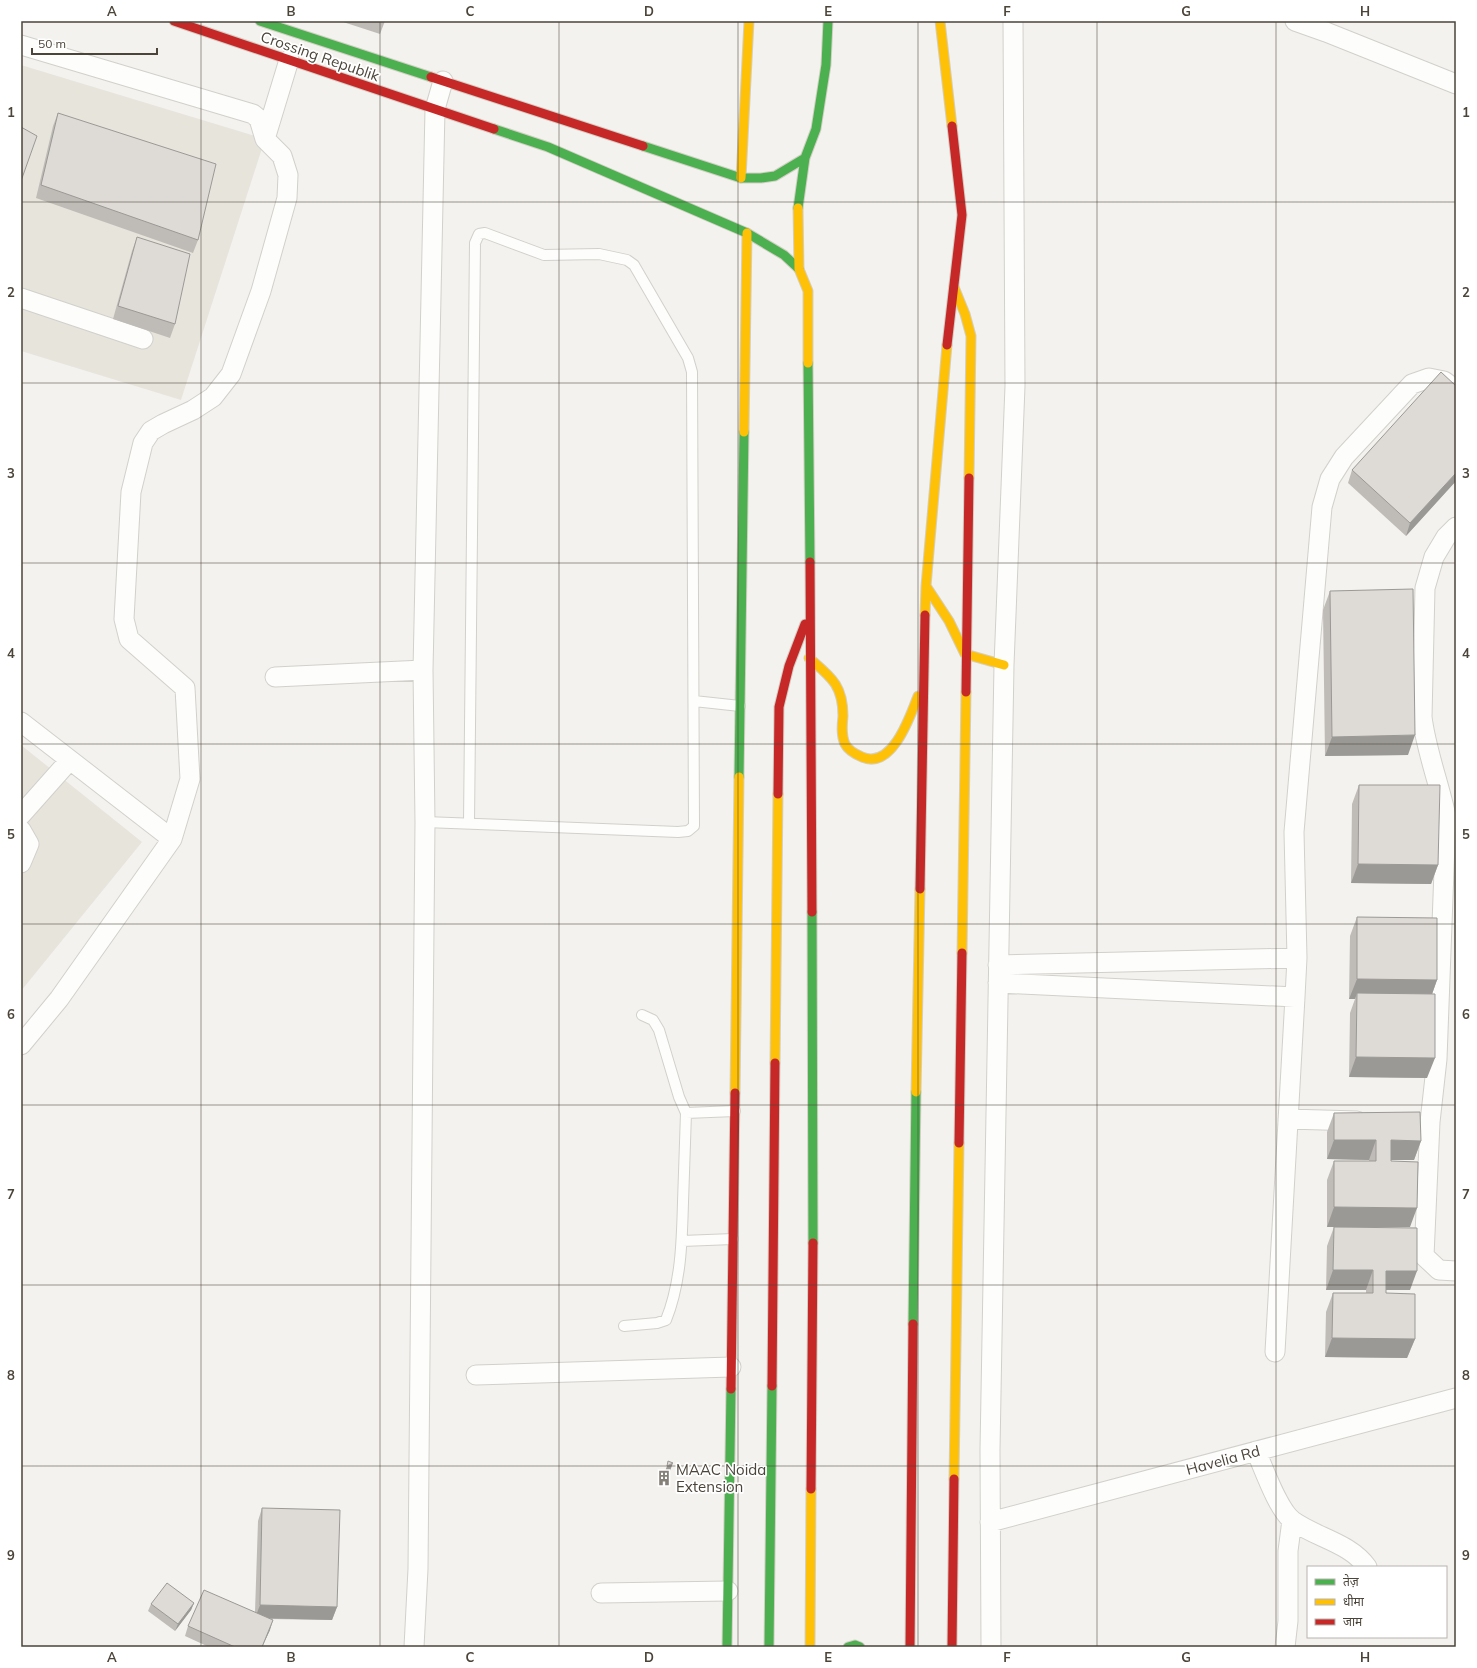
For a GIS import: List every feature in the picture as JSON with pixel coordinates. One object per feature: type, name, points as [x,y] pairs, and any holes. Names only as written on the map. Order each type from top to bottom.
[{"type":"street","name":"Crossing Republik","points":[[174,21],[548,147],[747,233],[784,255],[799,269]]},
{"type":"street","points":[[260,21],[741,178],[760,179],[781,175],[805,158]]},
{"type":"street","points":[[741,178],[749,21]]},
{"type":"street","points":[[810,1647],[813,1156],[808,291],[799,269],[798,212],[805,158],[816,129],[826,65],[828,21]]},
{"type":"street","points":[[910,1647],[914,1167],[926,586],[950,314],[962,215],[940,21]]},
{"type":"street","points":[[991,1647],[990,1442],[998,974],[1004,665],[1015,386],[1013,21]]},
{"type":"street","points":[[1295,21],[1456,84]]},
{"type":"street","points":[[21,45],[253,114],[259,119],[265,139],[282,156],[288,175],[287,198],[261,291],[231,374],[213,397],[193,410],[151,430],[143,443],[132,492],[124,619],[129,639],[186,688],[190,779],[172,839],[59,999],[21,1045]]},
{"type":"street","points":[[265,139],[289,60]]},
{"type":"street","points":[[414,1647],[418,1569],[425,822],[423,670],[435,109],[443,81]]},
{"type":"street","points":[[727,1647],[747,233]]},
{"type":"street","points":[[952,1647],[965,654],[971,336],[965,314],[953,285]]},
{"type":"street","points":[[21,298],[143,340]]},
{"type":"street","points":[[1274,1352],[1297,958],[1294,832],[1322,506],[1330,479],[1344,457],[1412,384],[1429,378],[1444,382],[1456,390]]},
{"type":"street","points":[[1456,527],[1446,537],[1434,557],[1425,588],[1422,717],[1424,736],[1439,784],[1446,816],[1437,1059],[1422,1122],[1424,1256],[1439,1270],[1456,1271]]},
{"type":"street","points":[[926,586],[949,621],[965,654],[1004,665]]},
{"type":"street","points":[[769,1647],[779,707],[789,666],[809,614]]},
{"type":"street","points":[[809,658],[833,680],[841,693],[845,743],[855,754],[870,760],[882,756],[898,740],[907,725],[924,680]]},
{"type":"street","points":[[275,677],[423,670]]},
{"type":"street","points":[[21,722],[172,839]]},
{"type":"street","points":[[21,815],[70,761]]},
{"type":"street","points":[[21,830],[29,844],[21,863]]},
{"type":"street","points":[[998,974],[1297,958]]},
{"type":"street","points":[[998,974],[1295,997]]},
{"type":"street","points":[[1288,1120],[1375,1121]]},
{"type":"street","points":[[476,1375],[731,1367]]},
{"type":"street","name":"Havelia Rd","points":[[990,1522],[1456,1398]]},
{"type":"street","points":[[1256,1451],[1283,1510],[1292,1520],[1352,1551],[1367,1566]]},
{"type":"street","points":[[1285,1647],[1288,1621],[1288,1550],[1292,1520]]},
{"type":"street","points":[[601,1593],[728,1591]]},
{"type":"street","points":[[848,1647],[855,1645],[860,1647]]},
{"type":"lane","points":[[425,822],[678,832],[688,831],[694,826],[692,372],[688,358],[634,265],[627,260],[599,254],[544,255],[485,233],[478,234],[475,243],[469,823]]},
{"type":"lane","points":[[694,701],[740,706]]},
{"type":"lane","points":[[624,1326],[657,1323],[666,1320],[671,1308],[677,1281],[682,1240],[686,1113],[679,1097],[659,1030],[652,1020],[642,1015]]},
{"type":"lane","points":[[686,1113],[735,1111]]},
{"type":"lane","points":[[682,1240],[733,1239]]},
{"type":"shaded area","points":[[21,65],[265,139],[181,400],[21,351]]},
{"type":"shaded area","points":[[21,745],[142,842],[21,991]]},
{"type":"building","points":[[58,113],[216,164],[198,240],[41,185]]},
{"type":"building","points":[[21,127],[37,136],[21,181]]},
{"type":"building","points":[[137,237],[190,254],[175,324],[118,306]]},
{"type":"building","points":[[1441,372],[1456,386],[1456,473],[1410,523],[1352,470]]},
{"type":"building","points":[[1413,589],[1415,735],[1332,737],[1330,591]]},
{"type":"building","points":[[1359,785],[1440,785],[1438,865],[1358,864]]},
{"type":"building","points":[[1357,917],[1437,918],[1437,980],[1357,979]]},
{"type":"building","points":[[1357,993],[1435,994],[1435,1058],[1356,1057]]},
{"type":"building","points":[[1420,1112],[1421,1141],[1391,1140],[1391,1161],[1418,1162],[1417,1208],[1334,1207],[1334,1161],[1376,1161],[1376,1140],[1334,1140],[1334,1113]]},
{"type":"building","points":[[1334,1227],[1417,1228],[1417,1271],[1386,1271],[1386,1293],[1415,1294],[1415,1339],[1332,1338],[1333,1293],[1373,1293],[1373,1270],[1333,1270]]},
{"type":"building","points":[[668,1461],[673,1463],[667,1466]]},
{"type":"building","points":[[262,1508],[340,1510],[337,1607],[260,1605]]},
{"type":"building","points":[[167,1583],[194,1603],[178,1624],[151,1604]]},
{"type":"building","points":[[204,1590],[273,1620],[262,1647],[235,1647],[188,1626]]},
{"type":"traffic: fast","points":[[260,21],[431,77]]},
{"type":"traffic: fast","points":[[798,208],[805,158],[816,129],[826,65],[828,21]]},
{"type":"traffic: fast","points":[[494,129],[548,147],[747,233],[784,255],[799,269]]},
{"type":"traffic: fast","points":[[643,146],[741,178],[775,176],[805,158]]},
{"type":"traffic: fast","points":[[808,363],[810,562]]},
{"type":"traffic: fast","points":[[739,777],[744,432]]},
{"type":"traffic: fast","points":[[812,912],[813,1243]]},
{"type":"traffic: fast","points":[[913,1324],[916,1092]]},
{"type":"traffic: fast","points":[[769,1647],[772,1386]]},
{"type":"traffic: fast","points":[[727,1647],[731,1389]]},
{"type":"traffic: fast","points":[[848,1647],[855,1645],[860,1647]]},
{"type":"traffic: slow","points":[[741,178],[749,21]]},
{"type":"traffic: slow","points":[[940,21],[952,126]]},
{"type":"traffic: slow","points":[[798,208],[799,269],[808,291],[808,363]]},
{"type":"traffic: slow","points":[[744,432],[747,233]]},
{"type":"traffic: slow","points":[[954,287],[965,314],[971,336],[969,478]]},
{"type":"traffic: slow","points":[[925,615],[926,586],[947,345]]},
{"type":"traffic: slow","points":[[926,586],[949,621],[965,654],[1004,665]]},
{"type":"traffic: slow","points":[[809,658],[824,671],[838,689],[842,705],[842,730],[844,741],[850,750],[862,757],[873,759],[882,756],[891,749],[905,728],[918,696]]},
{"type":"traffic: slow","points":[[962,953],[966,692]]},
{"type":"traffic: slow","points":[[735,1093],[739,777]]},
{"type":"traffic: slow","points":[[775,1063],[778,794]]},
{"type":"traffic: slow","points":[[916,1092],[920,889]]},
{"type":"traffic: slow","points":[[954,1479],[959,1143]]},
{"type":"traffic: slow","points":[[810,1647],[811,1489]]},
{"type":"traffic: jam","points":[[174,21],[494,129]]},
{"type":"traffic: jam","points":[[431,77],[643,146]]},
{"type":"traffic: jam","points":[[947,345],[962,215],[952,126]]},
{"type":"traffic: jam","points":[[966,692],[969,478]]},
{"type":"traffic: jam","points":[[810,562],[812,912]]},
{"type":"traffic: jam","points":[[920,889],[925,615]]},
{"type":"traffic: jam","points":[[778,794],[779,707],[789,666],[805,624]]},
{"type":"traffic: jam","points":[[959,1143],[962,953]]},
{"type":"traffic: jam","points":[[772,1386],[775,1063]]},
{"type":"traffic: jam","points":[[731,1389],[735,1093]]},
{"type":"traffic: jam","points":[[811,1489],[813,1243]]},
{"type":"traffic: jam","points":[[910,1647],[913,1324]]},
{"type":"traffic: jam","points":[[952,1647],[954,1479]]},
{"type":"place","name":"MAAC Noida Extension","points":[[664,1478]]}]
